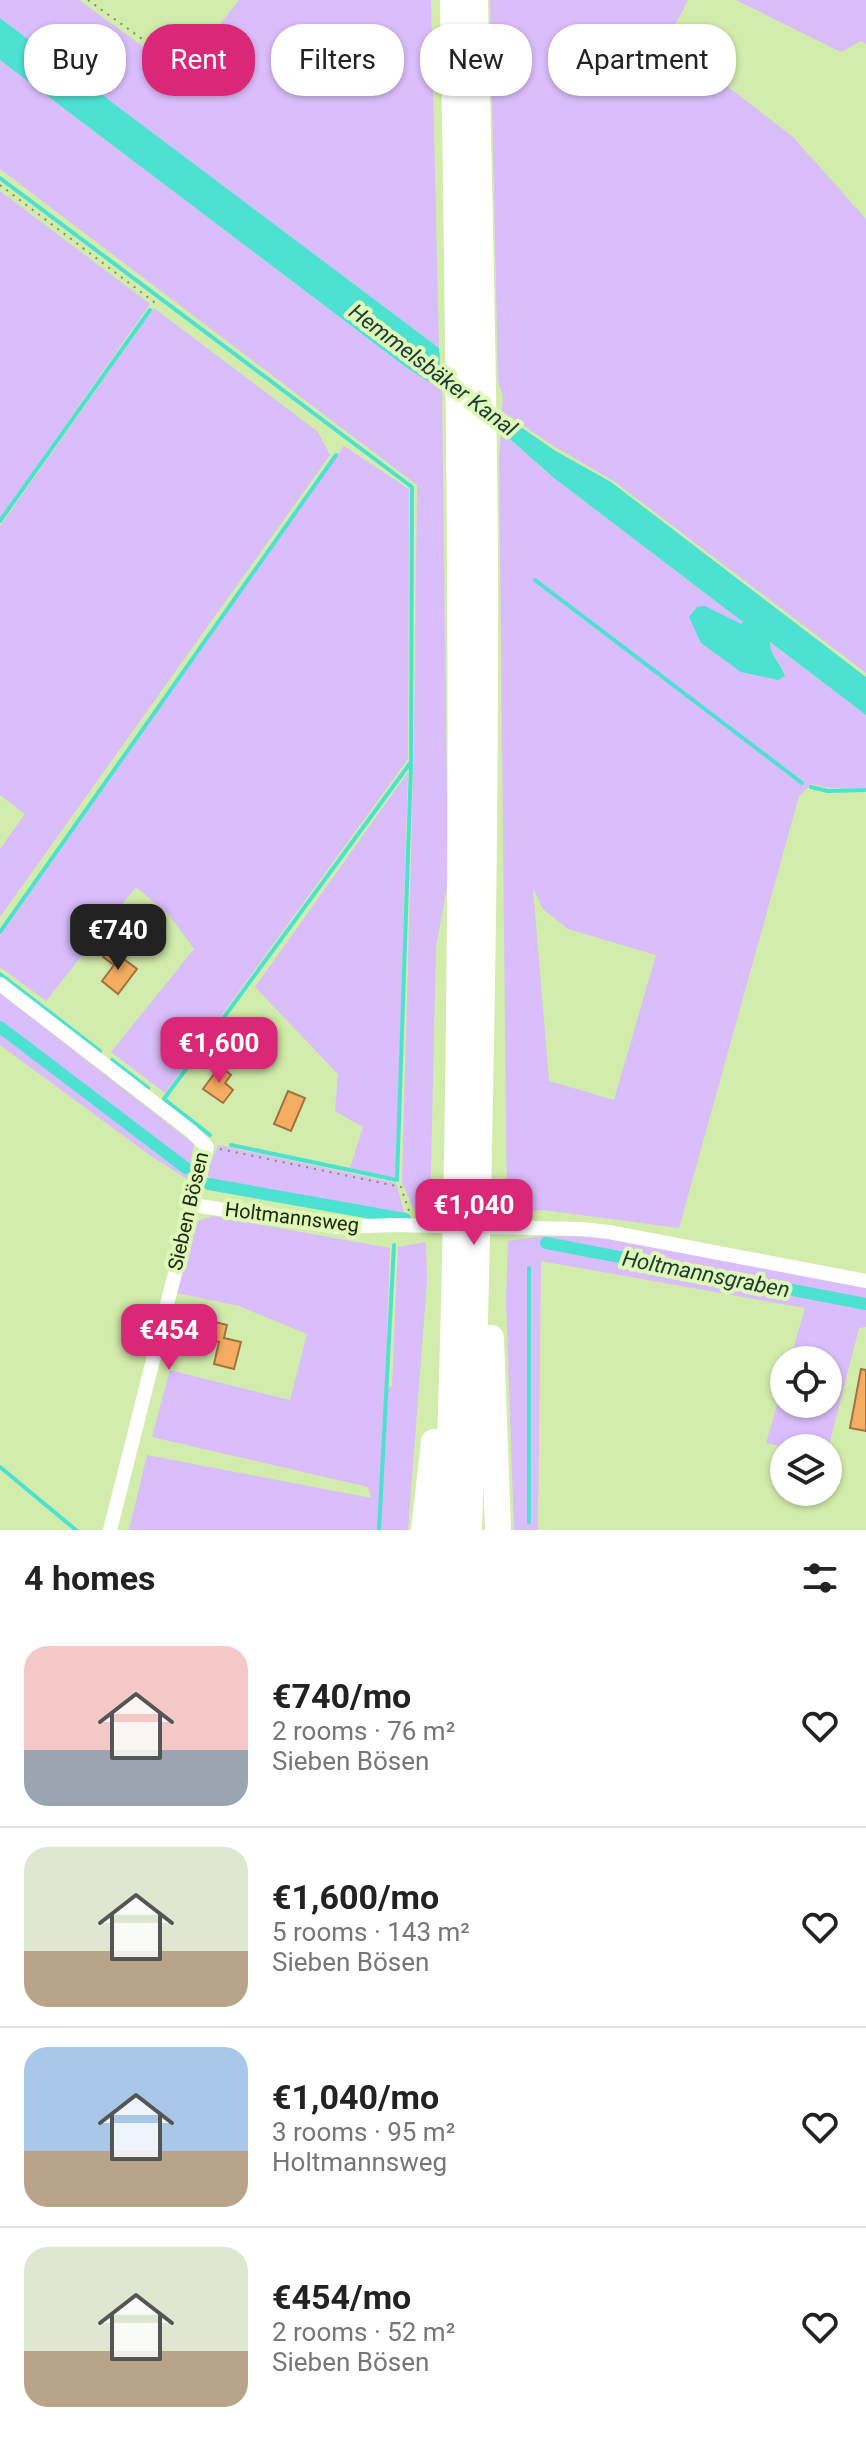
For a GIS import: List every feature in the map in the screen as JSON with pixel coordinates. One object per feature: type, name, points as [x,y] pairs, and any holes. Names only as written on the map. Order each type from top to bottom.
[{"type":"highway","points":[[453,0],[461,454],[462,829],[475,1190],[484,1242],[495,1530]]},
{"type":"highway","points":[[430,1529],[454,1273],[475,1190],[481,1083],[483,472],[475,0]]},
{"type":"highway","points":[[469,1530],[484,1242]]},
{"type":"street","name":"Sieben Bösen","points":[[0,984],[191,1131],[207,1147],[110,1530]]},
{"type":"street","name":"Holtmannsweg","points":[[193,1205],[339,1227],[582,1229],[609,1232],[866,1281]]},
{"type":"path","points":[[88,0],[142,39]]},
{"type":"path","points":[[0,185],[158,305]]},
{"type":"path","points":[[207,1147],[401,1187],[415,1227]]},
{"type":"shaded area","points":[[0,0],[79,0],[112,24],[24,24],[24,36],[0,18]]},
{"type":"shaded area","points":[[239,0],[431,0],[432,24],[420,24],[420,96],[433,96],[439,348],[104,96],[126,96],[126,34],[142,46],[142,96],[255,96],[255,24],[220,24]]},
{"type":"shaded area","points":[[490,0],[688,0],[675,24],[548,24],[548,96],[736,96],[736,93],[792,136],[866,219],[866,673],[615,482],[502,411],[503,396],[498,381],[492,96],[532,96],[532,24],[491,24]]},
{"type":"shaded area","points":[[736,0],[866,0],[866,44],[861,41],[841,52]]},
{"type":"shaded area","points":[[0,60],[24,78],[24,96],[48,96],[407,368],[442,390],[448,880],[436,947],[430,1210],[417,1216],[402,1183],[414,741],[417,485],[0,169]]},
{"type":"shaded area","points":[[0,191],[150,304],[0,518]]},
{"type":"shaded area","points":[[154,308],[318,432],[330,455],[0,917],[0,849],[25,814],[0,795],[0,526]]},
{"type":"shaded area","points":[[501,431],[554,478],[743,622],[741,624],[726,618],[741,672],[785,676],[768,641],[866,715],[866,788],[830,788],[812,784],[799,796],[679,1228],[543,1210],[507,1213]],"holes":[[[533,888],[543,909],[568,929],[656,955],[614,1100],[549,1081]]]},
{"type":"shaded area","points":[[344,446],[409,489],[408,759],[165,1093],[111,1052],[194,949],[170,916],[136,887],[46,1001],[0,967],[0,936]]},
{"type":"shaded area","points":[[408,772],[396,1178],[350,1168],[363,1127],[335,1111],[338,1074],[255,987]]},
{"type":"shaded area","points":[[0,993],[194,1144],[187,1179],[0,1045]]},
{"type":"shaded area","points":[[218,1145],[396,1183],[405,1215],[212,1180],[206,1173]]},
{"type":"shaded area","points":[[213,1216],[390,1248],[385,1390],[392,1386],[398,1247],[426,1242],[427,1281],[408,1530],[129,1530],[147,1455],[371,1498],[368,1487],[152,1437],[170,1370],[290,1400],[307,1334],[239,1306],[177,1293],[198,1221]]},
{"type":"shaded area","points":[[542,1236],[603,1237],[866,1286],[866,1327],[859,1328],[842,1394],[842,1346],[794,1346],[805,1308],[541,1261],[538,1530],[514,1530],[506,1300],[508,1241]]},
{"type":"shaded area","points":[[773,1418],[836,1418],[832,1434],[770,1434],[770,1444],[766,1443]]},
{"type":"water","points":[[0,18],[24,36],[24,78],[0,60]]},
{"type":"water","name":"Hemmelsbäker Kanal","points":[[48,96],[104,96],[439,348],[442,390],[407,368]]},
{"type":"water","points":[[501,413],[554,450],[611,482],[866,677],[866,715],[770,642],[771,651],[785,676],[778,680],[741,672],[701,643],[689,617],[697,607],[705,606],[741,624],[743,622],[554,478],[501,431]]},
{"type":"building","points":[[132,909],[149,921],[133,942],[116,930]]},
{"type":"building","points":[[109,948],[137,969],[118,994],[102,981],[114,965],[103,957]]},
{"type":"building","points":[[220,1066],[231,1075],[225,1083],[233,1090],[223,1103],[203,1089]]},
{"type":"building","points":[[288,1091],[305,1098],[291,1131],[274,1124]]},
{"type":"building","points":[[215,1322],[227,1325],[224,1338],[241,1342],[234,1369],[214,1364],[219,1342],[211,1340]]},
{"type":"building","points":[[861,1369],[866,1370],[866,1431],[850,1428]]},
{"type":"waterway","points":[[0,178],[412,487],[411,762],[164,1099],[210,1135]]},
{"type":"waterway","points":[[0,521],[150,310]]},
{"type":"waterway","points":[[0,932],[336,455]]},
{"type":"waterway","points":[[535,580],[802,783]]},
{"type":"waterway","points":[[231,1145],[397,1180],[411,765]]},
{"type":"waterway","points":[[811,787],[828,791],[866,790]]},
{"type":"waterway","points":[[0,974],[100,1051]]},
{"type":"waterway","name":"Holtmannsgraben","points":[[0,1027],[186,1168]]},
{"type":"waterway","points":[[112,1060],[148,1088]]},
{"type":"waterway","name":"Holtmannsgraben","points":[[209,1184],[405,1219]]},
{"type":"waterway","name":"Holtmannsgraben","points":[[546,1243],[866,1304]]},
{"type":"waterway","points":[[379,1530],[394,1245]]},
{"type":"waterway","points":[[529,1268],[529,1522]]},
{"type":"waterway","points":[[0,1467],[76,1530]]}]
